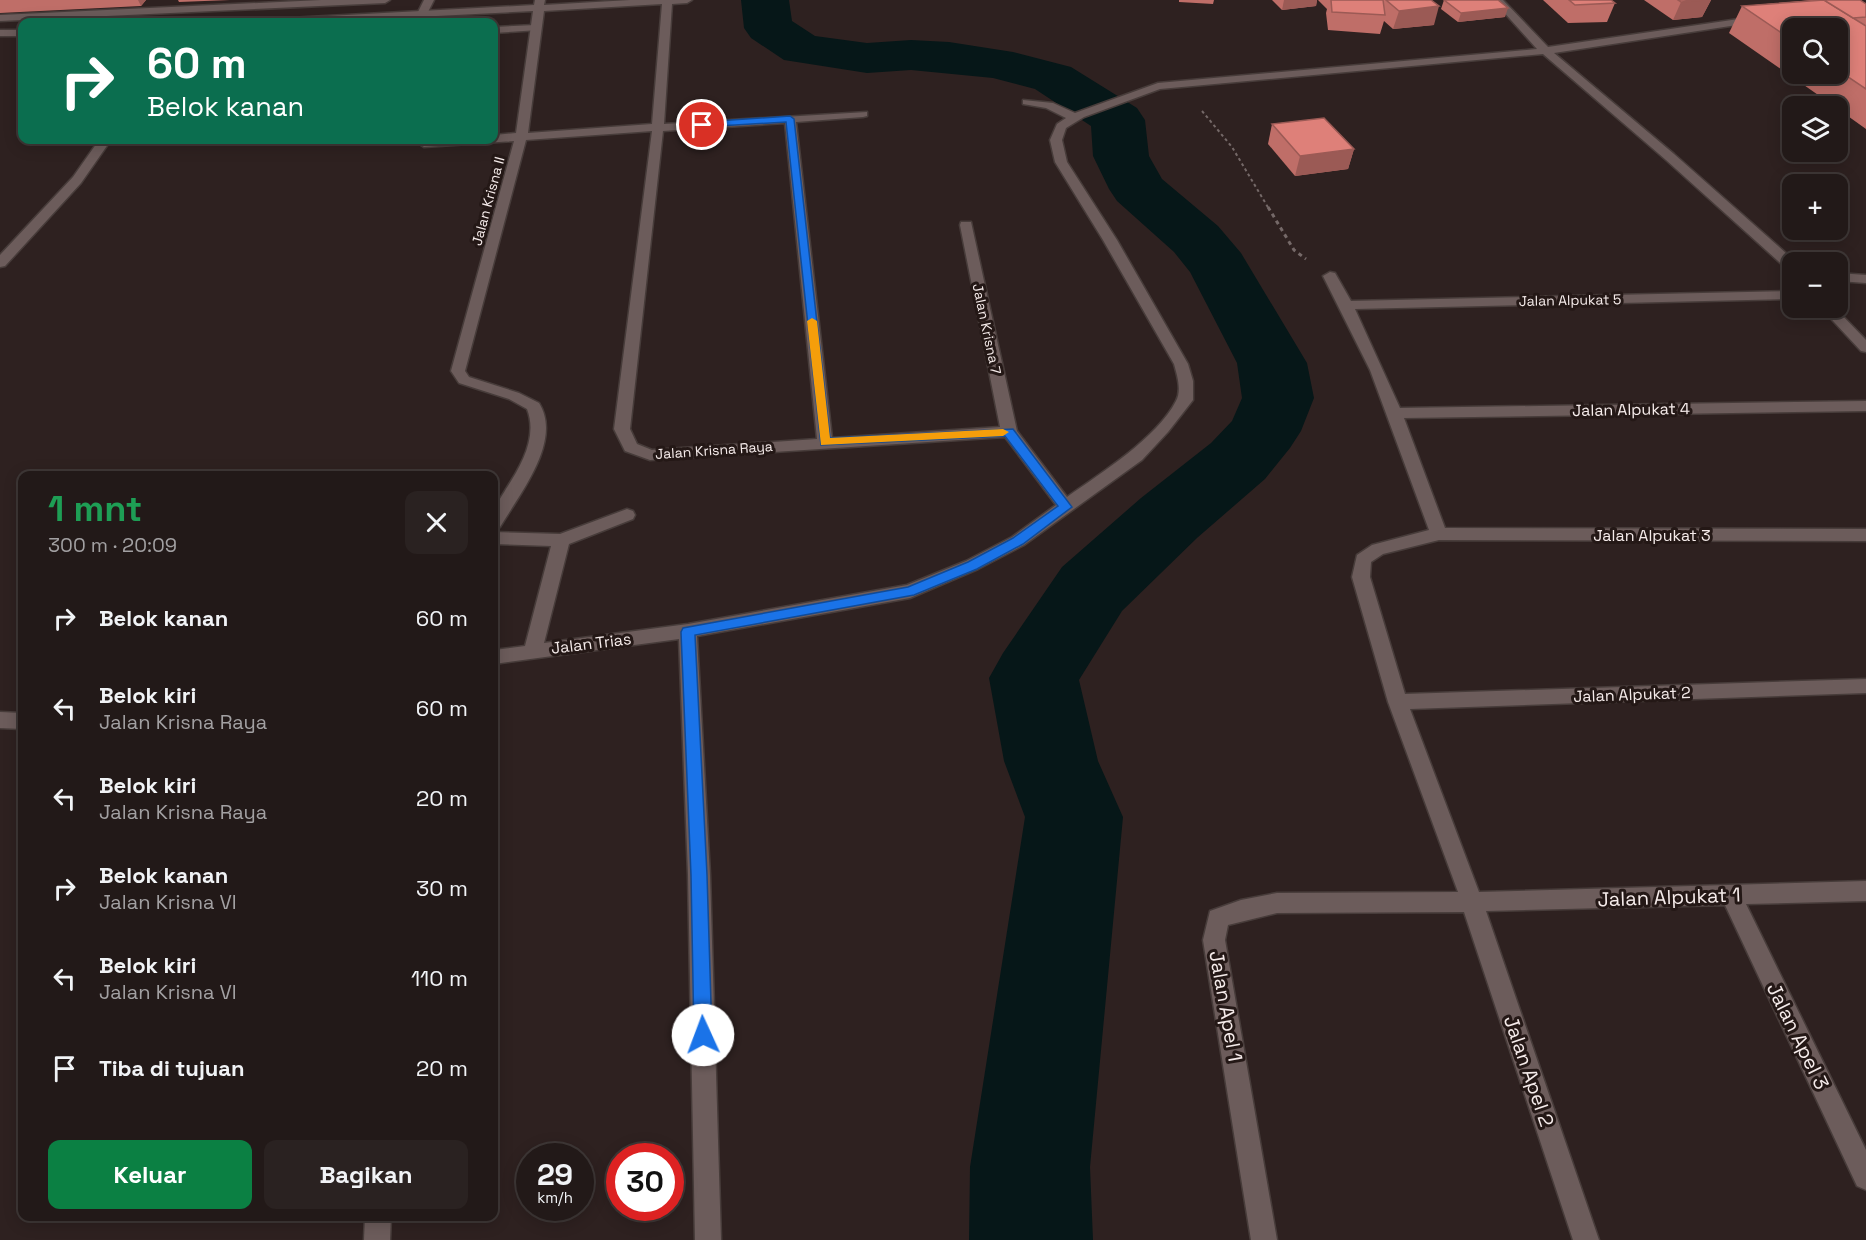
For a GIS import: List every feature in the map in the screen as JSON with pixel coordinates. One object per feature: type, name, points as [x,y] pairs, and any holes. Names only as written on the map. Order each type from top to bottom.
[{"type":"street","points":[[139,18],[154,0]]},
{"type":"street","points":[[0,18],[385,0]]},
{"type":"street","points":[[420,18],[429,0]]},
{"type":"street","points":[[428,18],[539,4],[687,0]]},
{"type":"street","points":[[1498,0],[1545,51],[1670,157],[1782,257]]},
{"type":"street","name":"Jalan Krisna Raya","points":[[666,1],[658,128],[622,429],[631,447],[650,455],[1009,432]]},
{"type":"street","name":"Jalan Krisna II","points":[[498,516],[524,472],[537,441],[539,422],[534,406],[514,396],[464,381],[458,371],[521,138],[539,4]]},
{"type":"street","points":[[1027,102],[1049,105],[1078,117],[1158,86],[1545,51],[1769,17]]},
{"type":"street","points":[[498,30],[536,28]]},
{"type":"street","points":[[0,33],[18,33]]},
{"type":"street","points":[[498,139],[863,114]]},
{"type":"street","name":"Jalan Trias","points":[[498,656],[688,632],[910,591],[972,565],[1018,541],[1136,456],[1185,400],[1186,381],[1181,364],[1116,250],[1061,162],[1056,140],[1061,126],[1078,117]]},
{"type":"street","points":[[790,119],[825,442]]},
{"type":"street","points":[[0,263],[77,180],[102,144]]},
{"type":"street","name":"Jalan Krisna 7","points":[[966,225],[1009,432]]},
{"type":"street","points":[[1330,276],[1348,305],[1395,413],[1439,534]]},
{"type":"street","points":[[1848,278],[1866,279]]},
{"type":"street","name":"Jalan Alpukat 5","points":[[1348,305],[1782,295]]},
{"type":"street","points":[[1838,318],[1866,348]]},
{"type":"street","name":"Jalan Alpukat 4","points":[[1395,413],[1866,406]]},
{"type":"street","points":[[1009,432],[1066,507]]},
{"type":"street","points":[[498,538],[561,540],[627,515]]},
{"type":"street","name":"Jalan Alpukat 3","points":[[1398,702],[1361,577],[1364,559],[1378,549],[1439,534],[1866,535]]},
{"type":"street","points":[[533,650],[561,540]]},
{"type":"street","points":[[688,632],[699,875],[708,1240]]},
{"type":"street","name":"Jalan Alpukat 2","points":[[1398,702],[1866,686]]},
{"type":"street","name":"Jalan Apel 2","points":[[1398,702],[1472,902],[1586,1240]]},
{"type":"street","points":[[0,720],[18,721]]},
{"type":"street","name":"Jalan Alpukat 1","points":[[1472,902],[1866,891]]},
{"type":"street","name":"Jalan Apel 3","points":[[1731,895],[1864,1169]]},
{"type":"street","name":"Jalan Apel 1","points":[[1264,1240],[1214,940],[1218,918],[1241,910],[1277,903],[1472,902]]},
{"type":"street","points":[[377,1240],[378,1221]]},
{"type":"path","points":[[1179,83],[1232,147],[1294,250],[1330,276]]},
{"type":"building","points":[[1331,0],[1383,0],[1385,15],[1332,12]]},
{"type":"building","points":[[1386,0],[1431,0],[1439,6],[1399,11]]},
{"type":"building","points":[[1444,0],[1498,0],[1508,8],[1461,13]]},
{"type":"building","points":[[1569,0],[1611,0],[1615,3],[1575,5]]},
{"type":"building","points":[[1678,0],[1702,0],[1681,2]]},
{"type":"building","points":[[1824,0],[1866,26],[1866,89],[1848,77],[1848,18],[1782,18],[1782,33],[1742,6]]},
{"type":"building","points":[[1824,0],[1860,0],[1866,4],[1866,17],[1853,18]]},
{"type":"building","points":[[1324,118],[1354,149],[1300,156],[1272,124]]},
{"type":"waterway","points":[[765,0],[768,28],[802,49],[867,58],[911,55],[995,63],[1053,78],[1118,120],[1121,156],[1138,189],[1196,239],[1219,266],[1272,363],[1278,398],[1264,431],[1238,461],[1169,518],[1092,589],[1034,678],[1051,761],[1074,817],[1030,1167],[1031,1240]]},
{"type":"slow traffic","points":[[812,321],[825,442],[1003,432]]},
{"type":"route","points":[[702,125],[790,119],[825,442],[1009,432],[1066,507],[1018,541],[972,565],[910,591],[688,632],[699,875],[703,1035]]}]
